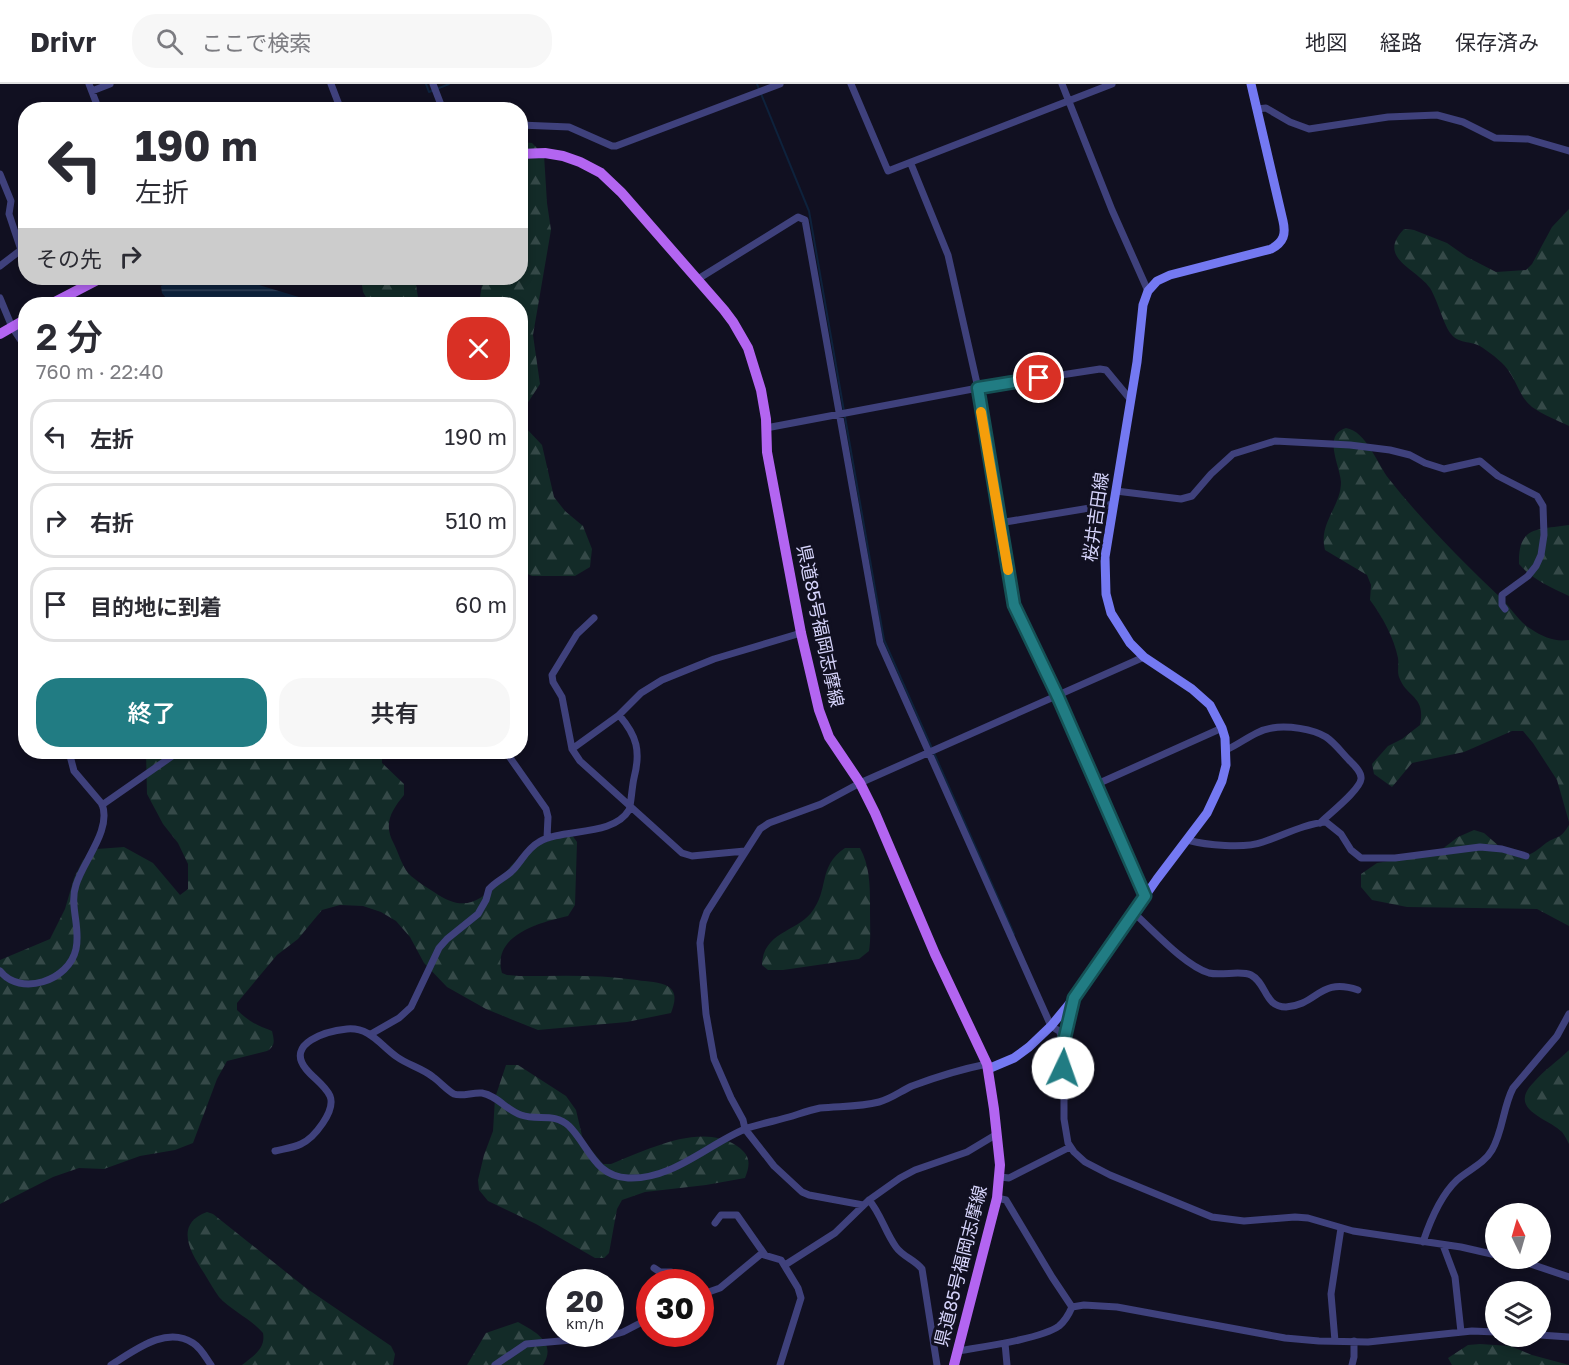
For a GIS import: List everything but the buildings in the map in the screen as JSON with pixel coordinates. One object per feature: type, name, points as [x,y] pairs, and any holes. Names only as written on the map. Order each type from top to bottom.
[{"type":"main road","points":[[1148,291],[1157,281],[1170,275],[1271,249],[1279,245],[1283,238],[1285,231],[1251,84]]},
{"type":"main road","name":"県道85号福岡志摩線","points":[[528,154],[545,153],[563,156],[601,173],[621,192],[698,279],[733,322],[748,348],[760,383],[767,452],[801,633],[826,730],[860,783],[875,813],[934,954],[988,1066],[1000,1177],[997,1198],[954,1365]]},
{"type":"main road","points":[[64,297],[88,285]]},
{"type":"main road","name":"桜井吉田線","points":[[988,1066],[1014,1058],[1029,1047],[1051,1026],[1074,998],[1145,896],[1207,813],[1224,773],[1226,750],[1222,728],[1210,705],[1192,689],[1144,657],[1130,643],[1111,613],[1106,594],[1105,557],[1137,362],[1143,305],[1148,291]]},
{"type":"main road","points":[[0,334],[18,324]]},
{"type":"street","points":[[96,102],[90,88],[110,84]]},
{"type":"street","points":[[331,84],[338,102]]},
{"type":"street","points":[[433,84],[440,102]]},
{"type":"street","points":[[528,125],[569,127],[616,146],[780,84]]},
{"type":"street","points":[[850,84],[888,171],[911,164],[1112,84]]},
{"type":"street","points":[[1062,84],[1112,210],[1148,291]]},
{"type":"street","points":[[1257,109],[1266,108],[1290,122],[1310,129],[1388,117],[1437,116],[1463,122],[1495,138],[1528,139],[1569,151]]},
{"type":"street","points":[[911,164],[948,255],[978,388],[1014,605],[1058,697],[1145,896]]},
{"type":"street","points":[[0,174],[11,201],[9,214],[18,236]]},
{"type":"street","points":[[698,279],[798,217],[805,220],[880,643],[1051,1026],[1059,1031],[1064,1041]]},
{"type":"street","points":[[0,266],[18,252]]},
{"type":"street","points":[[0,298],[18,336]]},
{"type":"street","points":[[766,428],[978,388],[1100,369],[1106,370],[1130,399]]},
{"type":"street","points":[[1116,492],[1180,499],[1192,496],[1233,454],[1275,441],[1294,440],[1390,450],[1410,455],[1444,469],[1480,461],[1498,476],[1537,496],[1543,506],[1544,535],[1541,555],[1528,576],[1502,595],[1502,606],[1505,609]]},
{"type":"street","points":[[999,523],[1114,504]]},
{"type":"street","points":[[594,618],[577,634],[552,675],[553,682],[562,697],[572,749],[589,771],[682,853],[692,856],[745,851]]},
{"type":"street","points":[[572,749],[619,715],[636,697],[662,680],[714,659],[801,633]]},
{"type":"street","points":[[863,1205],[802,1192],[774,1166],[745,1129],[711,1048],[700,943],[707,912],[755,836],[769,823],[821,804],[860,783],[1144,657]]},
{"type":"street","points":[[371,1034],[404,1015],[417,997],[427,970],[439,948],[478,914],[489,889],[512,871],[530,848],[547,838],[595,830],[610,824],[630,808],[638,762],[637,744],[631,730],[619,715]]},
{"type":"street","points":[[1226,750],[1239,744],[1246,737],[1268,728],[1279,727],[1306,731],[1326,737],[1355,767],[1361,775],[1361,780],[1355,790],[1320,823]]},
{"type":"street","points":[[1095,785],[1222,728]]},
{"type":"street","points":[[0,971],[9,980],[18,983],[40,982],[58,976],[70,963],[76,949],[78,933],[74,889],[104,820],[102,805],[74,771],[71,759]]},
{"type":"street","points":[[102,805],[168,759]]},
{"type":"street","points":[[511,759],[546,810],[547,838]]},
{"type":"street","points":[[1187,840],[1233,845],[1256,844],[1326,822],[1333,825],[1351,850],[1361,858],[1395,858],[1480,847],[1502,849],[1526,856]]},
{"type":"street","points":[[1134,913],[1188,962],[1200,969],[1224,975],[1251,975],[1270,1002],[1277,1006],[1303,1004],[1329,987],[1343,985],[1358,990]]},
{"type":"street","name":"桜井吉田線","points":[[1070,1147],[1064,1119],[1064,1041],[1074,998]]},
{"type":"street","points":[[1423,1242],[1445,1195],[1455,1182],[1476,1167],[1491,1152],[1513,1088],[1557,1036],[1569,1014]]},
{"type":"street","points":[[275,1150],[294,1147],[309,1140],[328,1114],[331,1100],[317,1079],[306,1069],[300,1059],[300,1049],[304,1044],[333,1031],[351,1029],[371,1034],[396,1056],[423,1069],[454,1094],[480,1093],[497,1098],[525,1116],[557,1117],[570,1127],[604,1171],[627,1178],[643,1177],[666,1170],[745,1129],[818,1109],[881,1102],[912,1086],[988,1066]]},
{"type":"street","points":[[785,1265],[835,1233],[863,1205],[900,1178],[915,1170],[967,1152],[997,1134]]},
{"type":"street","points":[[1000,1177],[1009,1178],[1070,1147],[1085,1162],[1095,1167],[1212,1217],[1244,1221],[1295,1216],[1386,1238],[1485,1253]]},
{"type":"street","points":[[997,1198],[1006,1200],[1072,1307]]},
{"type":"street","points":[[869,1200],[897,1249],[917,1262],[922,1269],[937,1365]]},
{"type":"street","points":[[715,1222],[721,1215],[737,1215],[765,1255]]},
{"type":"street","points":[[1335,1341],[1331,1293],[1341,1228]]},
{"type":"street","points":[[1443,1245],[1455,1278],[1461,1332]]},
{"type":"street","points":[[714,1290],[720,1288],[757,1256],[765,1255],[781,1260],[798,1288],[801,1298],[780,1365]]},
{"type":"street","points":[[1545,1269],[1569,1277]]},
{"type":"street","points":[[1072,1307],[1084,1305],[1117,1307],[1285,1338],[1335,1341],[1399,1340],[1461,1332],[1485,1332]]},
{"type":"street","points":[[958,1352],[1005,1343],[1057,1328],[1072,1307]]},
{"type":"street","points":[[495,1365],[526,1344],[606,1337],[636,1325]]},
{"type":"street","points":[[111,1365],[155,1341],[173,1336],[193,1343],[211,1365]]},
{"type":"street","points":[[1551,1336],[1569,1337]]},
{"type":"street","points":[[1352,1365],[1354,1341]]},
{"type":"street","points":[[1005,1343],[1007,1365]]},
{"type":"green space","points":[[528,143],[532,143],[544,155],[551,230],[533,335],[540,384],[528,402],[528,297],[480,297],[482,285],[528,285]]},
{"type":"green space","points":[[1569,209],[1569,426],[1532,407],[1522,395],[1508,369],[1494,356],[1479,346],[1458,340],[1451,334],[1430,288],[1401,262],[1394,248],[1404,229],[1414,230],[1447,243],[1467,257],[1496,272],[1526,270],[1532,264],[1552,227]]},
{"type":"green space","points":[[362,285],[416,285],[418,297],[366,297]]},
{"type":"green space","points":[[1346,428],[1360,435],[1389,479],[1415,511],[1523,623],[1549,638],[1569,640],[1569,822],[1557,780],[1523,731],[1512,731],[1464,752],[1412,763],[1392,787],[1374,774],[1372,764],[1388,746],[1402,739],[1420,725],[1421,715],[1418,702],[1406,690],[1399,677],[1394,643],[1370,600],[1371,585],[1367,575],[1325,550],[1327,523],[1338,499],[1341,482],[1334,451],[1335,437]]},
{"type":"green space","points":[[528,430],[542,445],[554,497],[565,511],[583,526],[592,549],[590,567],[575,576],[528,574]]},
{"type":"green space","points":[[1569,525],[1569,596],[1536,579],[1519,564],[1522,542],[1526,536],[1539,529]]},
{"type":"green space","points":[[146,759],[382,759],[382,763],[404,784],[404,795],[392,812],[389,824],[391,837],[401,861],[408,873],[425,886],[444,898],[462,903],[477,900],[485,895],[513,864],[528,852],[549,841],[572,835],[577,842],[575,905],[568,916],[532,927],[511,940],[504,949],[501,960],[502,973],[519,976],[608,977],[658,983],[669,987],[674,993],[671,1013],[627,1022],[538,1030],[486,1009],[447,987],[424,963],[410,937],[396,921],[381,912],[363,906],[340,905],[322,910],[298,939],[277,955],[237,1003],[237,1010],[245,1017],[272,1031],[273,1045],[267,1051],[227,1061],[217,1079],[193,1143],[175,1150],[140,1156],[104,1169],[79,1168],[53,1177],[0,1204],[0,960],[50,939],[65,909],[74,878],[83,860],[97,849],[124,847],[153,863],[180,895],[188,889],[188,864],[178,843],[163,824],[147,794]]},
{"type":"green space","points":[[1569,825],[1569,926],[1537,909],[1407,907],[1372,900],[1361,887],[1361,874],[1377,863],[1437,853],[1458,837],[1474,830],[1484,833],[1500,847],[1520,858],[1531,854],[1561,835]]},
{"type":"green space","points":[[845,848],[860,848],[868,872],[869,951],[859,959],[783,970],[768,970],[762,965],[768,946],[774,939],[811,913],[817,904],[831,863],[836,855]]},
{"type":"green space","points":[[1569,1050],[1569,1144],[1562,1132],[1533,1112],[1525,1100],[1534,1082]]},
{"type":"green space","points":[[506,1065],[518,1065],[566,1096],[576,1110],[583,1140],[603,1164],[611,1164],[674,1141],[691,1137],[707,1137],[722,1139],[737,1146],[745,1153],[749,1164],[745,1178],[645,1192],[622,1200],[617,1209],[609,1253],[604,1258],[595,1258],[536,1224],[488,1201],[479,1190],[478,1180],[493,1131],[495,1098]]},
{"type":"green space","points":[[207,1212],[213,1214],[306,1288],[391,1346],[395,1354],[393,1365],[242,1365],[261,1348],[263,1333],[219,1297],[190,1248],[188,1231],[191,1224],[197,1217]]},
{"type":"green space","points":[[518,1322],[538,1334],[546,1344],[547,1357],[543,1365],[467,1365],[486,1333]]},
{"type":"green space","points":[[1468,1345],[1512,1347],[1569,1365],[1452,1365],[1448,1358]]},
{"type":"water","points":[[259,285],[299,297],[165,297],[161,286]]},
{"type":"waterway","points":[[426,84],[429,92],[449,84]]},
{"type":"waterway","points":[[757,84],[809,211],[884,640],[1014,934]]},
{"type":"slow traffic","points":[[981,412],[1008,570]]},
{"type":"route","points":[[1039,378],[978,388],[1014,605],[1058,697],[1145,896],[1074,998],[1064,1041],[1063,1068]]}]
